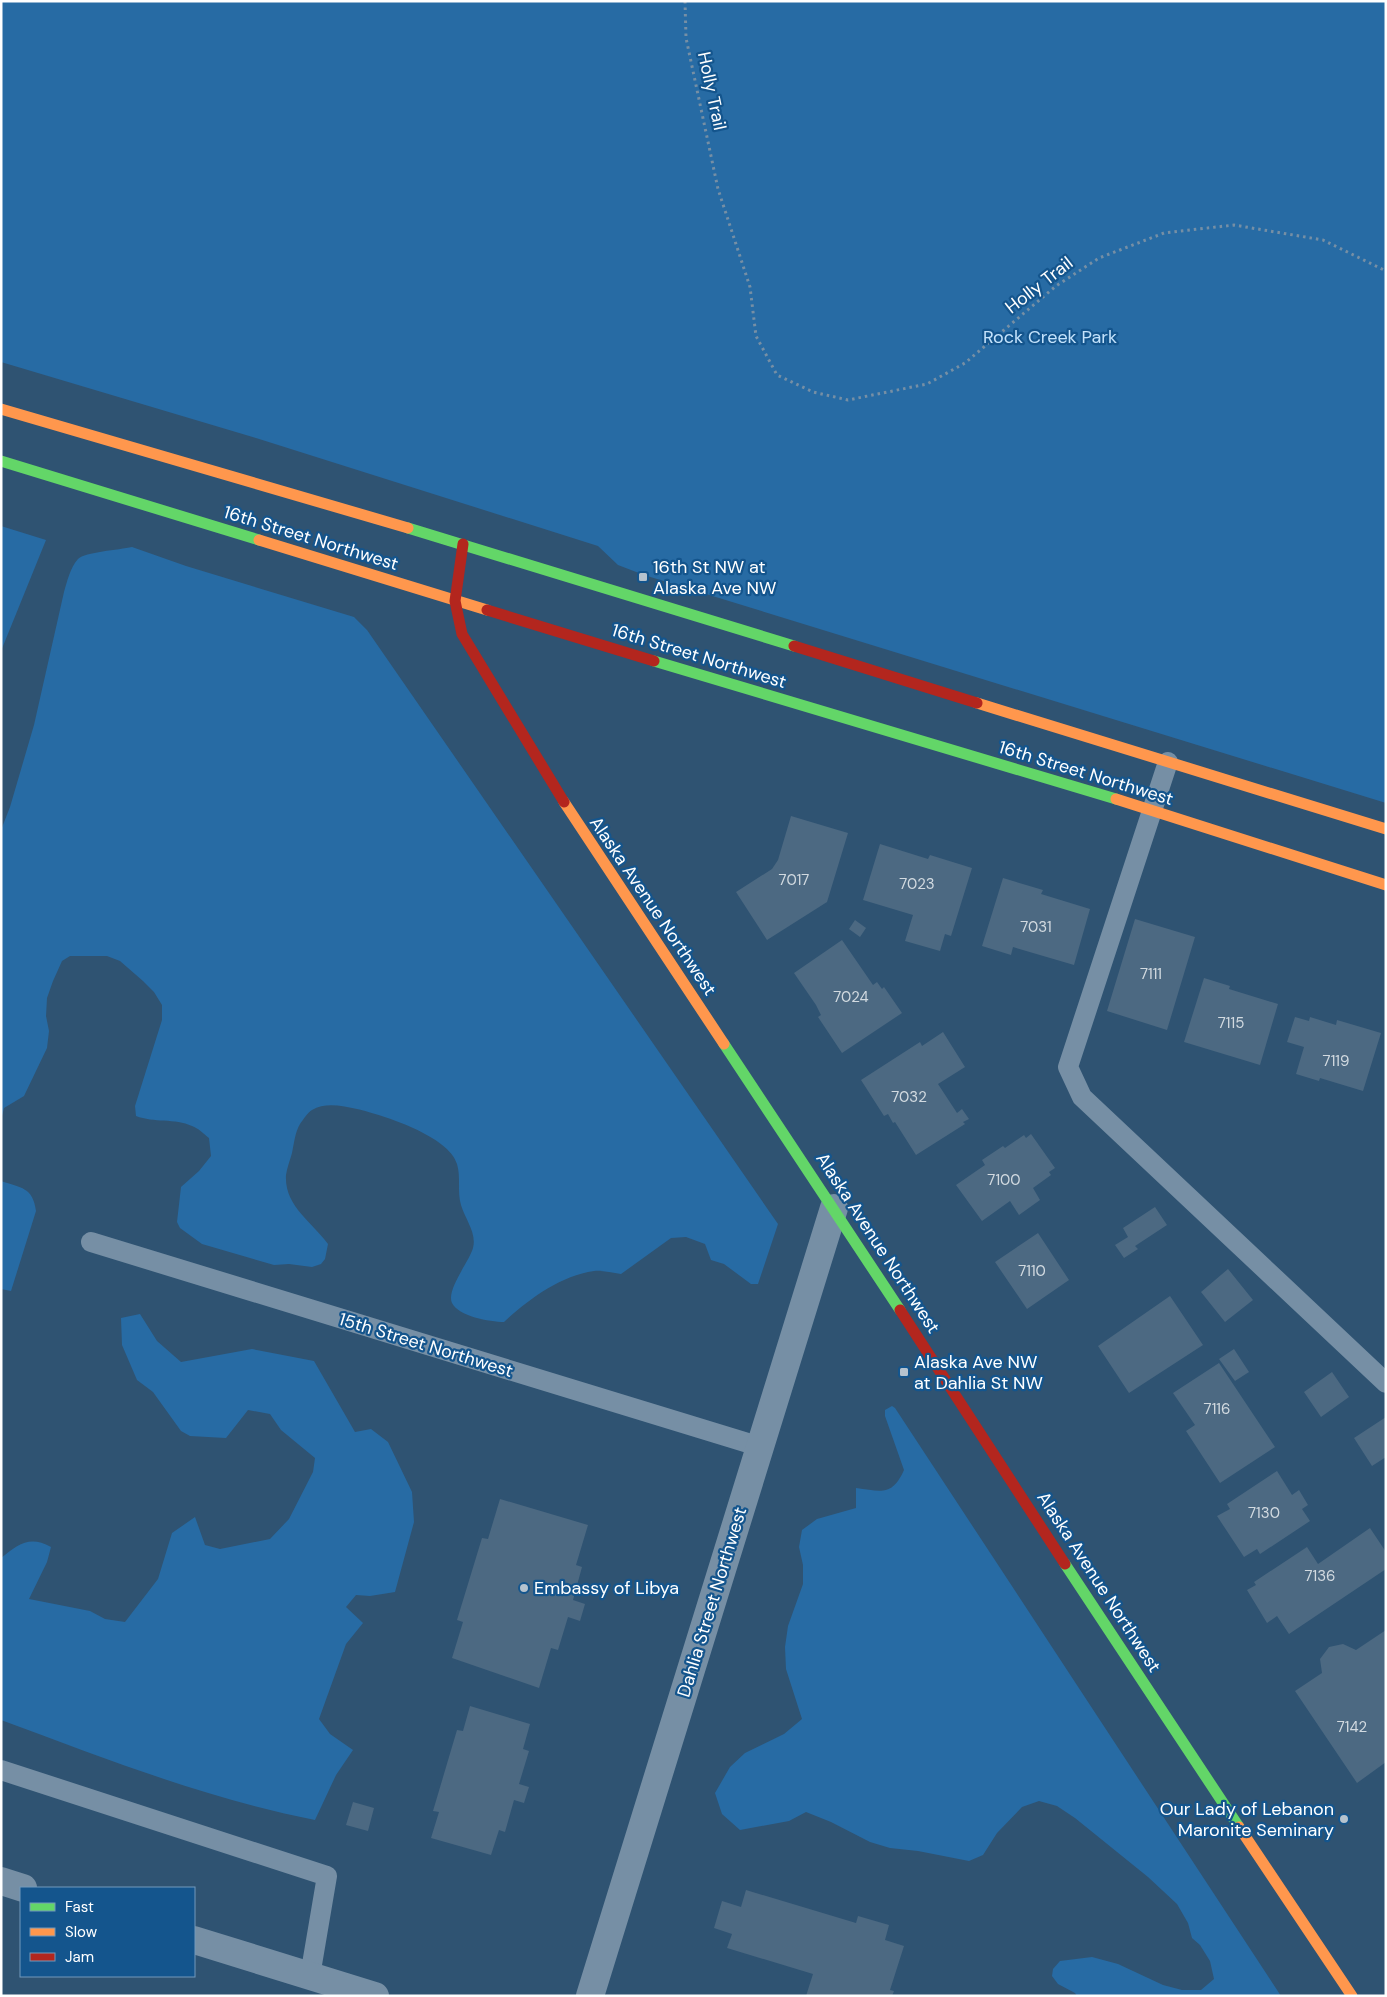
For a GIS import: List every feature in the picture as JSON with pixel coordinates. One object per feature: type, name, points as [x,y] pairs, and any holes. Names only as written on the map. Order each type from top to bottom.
[{"type":"main road","name":"16th Street Northwest","points":[[1,408],[463,544],[1386,829]]},
{"type":"main road","name":"16th Street Northwest","points":[[1,461],[455,601],[1153,810],[1386,884]]},
{"type":"main road","name":"Alaska Avenue Northwest","points":[[463,544],[455,601],[462,634],[578,826],[834,1208],[1084,1592],[1352,1996]]},
{"type":"street","name":"Dahlia Street Northwest","points":[[590,1996],[834,1208]]},
{"type":"street","points":[[1,1881],[20,1887]]},
{"type":"street","points":[[195,1940],[374,1996]]},
{"type":"lane","points":[[1168,762],[1068,1067],[1082,1097],[1386,1383]]},
{"type":"lane","name":"15th Street Northwest","points":[[91,1242],[761,1447]]},
{"type":"lane","points":[[1,1770],[327,1876],[310,1976]]},
{"type":"path","name":"Holly Trail","points":[[685,1],[686,38],[718,189],[750,287],[756,336],[777,375],[813,392],[848,400],[927,384],[965,363],[1056,286],[1099,258],[1164,233],[1234,225],[1323,240],[1386,271]]},
{"type":"green space","name":"Rock Creek Park","points":[[1,1],[1386,1],[1386,803],[644,575],[618,565],[598,546],[256,438],[1,362]]},
{"type":"green space","points":[[1,526],[46,540],[1,651]]},
{"type":"green space","points":[[132,547],[186,566],[354,617],[367,630],[778,1224],[758,1284],[751,1284],[724,1264],[711,1260],[705,1244],[686,1237],[671,1238],[621,1274],[594,1271],[557,1283],[534,1297],[504,1322],[467,1315],[455,1308],[451,1297],[455,1284],[471,1254],[474,1242],[472,1231],[461,1205],[457,1164],[451,1154],[442,1144],[414,1128],[382,1116],[334,1105],[312,1110],[300,1124],[286,1175],[289,1196],[294,1205],[328,1244],[325,1259],[321,1264],[312,1267],[289,1264],[274,1265],[202,1244],[180,1228],[177,1222],[181,1187],[199,1171],[211,1156],[209,1138],[196,1128],[185,1124],[136,1116],[135,1106],[162,1020],[162,1005],[154,992],[143,981],[120,961],[107,956],[70,956],[62,961],[47,998],[46,1016],[49,1031],[47,1048],[24,1096],[4,1108],[1,1120],[1,830],[10,807],[34,725],[64,592],[71,571],[78,559],[82,557]]},
{"type":"green space","points":[[1,1181],[20,1187],[29,1193],[36,1211],[11,1291],[1,1289]]},
{"type":"green space","points":[[140,1314],[157,1341],[181,1362],[252,1349],[314,1361],[355,1432],[371,1429],[388,1442],[412,1492],[414,1522],[395,1592],[370,1596],[356,1595],[346,1607],[363,1623],[346,1644],[319,1719],[330,1734],[353,1750],[336,1775],[315,1820],[235,1801],[195,1789],[117,1763],[1,1720],[1,1558],[24,1543],[43,1543],[51,1547],[47,1562],[29,1599],[90,1611],[105,1619],[125,1622],[158,1579],[172,1533],[195,1517],[205,1545],[220,1549],[270,1539],[289,1519],[313,1472],[315,1458],[281,1430],[270,1414],[248,1410],[226,1438],[190,1436],[181,1431],[153,1392],[137,1380],[122,1345],[121,1318]]},
{"type":"green space","points":[[892,1406],[1281,1996],[1077,1996],[1058,1984],[1052,1976],[1053,1969],[1060,1961],[1092,1957],[1118,1964],[1163,1985],[1182,1990],[1201,1990],[1214,1979],[1210,1961],[1200,1945],[1192,1938],[1188,1923],[1177,1904],[1148,1877],[1075,1818],[1057,1806],[1039,1801],[1022,1807],[997,1833],[983,1855],[969,1861],[918,1851],[890,1848],[870,1842],[831,1822],[806,1812],[789,1821],[740,1830],[722,1814],[715,1793],[730,1767],[745,1753],[784,1734],[802,1719],[786,1669],[785,1647],[788,1626],[803,1584],[803,1565],[799,1547],[802,1530],[817,1519],[856,1508],[856,1488],[885,1490],[895,1485],[900,1479],[904,1470],[885,1416],[885,1410]]},
{"type":"building","points":[[791,816],[848,833],[827,902],[767,940],[736,892],[772,869],[778,860]]},
{"type":"building","points":[[880,844],[928,859],[930,855],[972,868],[951,936],[945,934],[940,951],[905,941],[913,915],[863,900]]},
{"type":"building","points":[[1003,878],[1043,890],[1041,894],[1090,909],[1074,965],[1013,947],[1011,955],[982,946]]},
{"type":"building","points":[[1135,919],[1195,937],[1167,1030],[1107,1011]]},
{"type":"building","points":[[855,920],[866,928],[860,937],[849,929]]},
{"type":"building","points":[[842,940],[873,985],[877,982],[882,989],[884,987],[902,1013],[842,1053],[818,1017],[821,1015],[816,1005],[794,973]]},
{"type":"building","points":[[1204,978],[1230,986],[1229,989],[1278,1004],[1260,1065],[1184,1042]]},
{"type":"building","points":[[1295,1017],[1309,1021],[1310,1017],[1336,1025],[1337,1020],[1381,1033],[1363,1091],[1320,1078],[1319,1081],[1296,1074],[1304,1047],[1287,1042]]},
{"type":"building","points":[[943,1032],[965,1067],[938,1084],[957,1113],[962,1109],[969,1119],[963,1122],[965,1124],[916,1155],[895,1122],[893,1123],[888,1114],[884,1116],[861,1080],[920,1042],[922,1046]]},
{"type":"building","points":[[1031,1134],[1055,1168],[1049,1172],[1051,1175],[1033,1188],[1040,1200],[1019,1215],[1010,1201],[982,1221],[956,1185],[985,1165],[982,1160],[1003,1146],[1005,1148],[1024,1135],[1026,1138]]},
{"type":"building","points":[[1155,1207],[1167,1225],[1135,1246],[1138,1249],[1124,1258],[1115,1245],[1128,1237],[1123,1228]]},
{"type":"building","points":[[1038,1233],[1069,1280],[1027,1309],[995,1262]]},
{"type":"building","points":[[1228,1269],[1253,1300],[1225,1322],[1201,1292]]},
{"type":"building","points":[[1170,1296],[1203,1345],[1129,1393],[1098,1346]]},
{"type":"building","points":[[1234,1349],[1249,1372],[1235,1381],[1219,1359]]},
{"type":"building","points":[[1219,1363],[1275,1447],[1220,1483],[1186,1431],[1195,1425],[1173,1393]]},
{"type":"building","points":[[1332,1372],[1349,1397],[1321,1417],[1304,1392]]},
{"type":"building","points":[[1386,1417],[1386,1457],[1372,1466],[1354,1438]]},
{"type":"building","points":[[1277,1471],[1292,1495],[1299,1490],[1308,1505],[1302,1509],[1310,1521],[1260,1554],[1257,1549],[1244,1557],[1217,1516],[1230,1509],[1227,1504]]},
{"type":"building","points":[[500,1499],[588,1525],[576,1565],[582,1567],[573,1600],[585,1604],[580,1621],[568,1617],[558,1650],[551,1648],[539,1688],[452,1658],[463,1622],[457,1620],[482,1538],[488,1539]]},
{"type":"building","points":[[1370,1528],[1386,1552],[1386,1569],[1289,1634],[1277,1616],[1267,1623],[1247,1590],[1256,1585],[1254,1582],[1307,1547],[1318,1564]]},
{"type":"building","points":[[1386,1630],[1386,1762],[1357,1783],[1295,1691],[1322,1673],[1320,1659],[1329,1647],[1343,1644],[1356,1650]]},
{"type":"building","points":[[470,1706],[530,1724],[523,1749],[529,1751],[519,1784],[529,1787],[524,1803],[514,1800],[505,1832],[499,1830],[491,1855],[431,1838],[439,1812],[433,1811],[457,1730],[463,1731]]},
{"type":"building","points":[[353,1802],[374,1808],[368,1831],[346,1825]]},
{"type":"building","points":[[746,1890],[856,1923],[858,1916],[889,1925],[885,1940],[904,1946],[890,1990],[894,1991],[892,1996],[806,1996],[813,1974],[727,1948],[732,1934],[714,1928],[722,1901],[741,1907]]},
{"type":"traffic: fast","points":[[1,461],[259,540]]},
{"type":"traffic: fast","points":[[408,528],[794,646]]},
{"type":"traffic: fast","points":[[654,661],[1116,799]]},
{"type":"traffic: fast","points":[[724,1044],[900,1310]]},
{"type":"traffic: fast","points":[[1065,1564],[1239,1827]]},
{"type":"traffic: slow","points":[[1,409],[408,528]]},
{"type":"traffic: slow","points":[[259,540],[487,610]]},
{"type":"traffic: slow","points":[[977,703],[1386,829]]},
{"type":"traffic: slow","points":[[1116,799],[1386,885]]},
{"type":"traffic: slow","points":[[564,802],[724,1044]]},
{"type":"traffic: slow","points":[[1239,1827],[1352,1996]]},
{"type":"traffic: jam","points":[[463,544],[455,601],[462,634],[564,802]]},
{"type":"traffic: jam","points":[[487,610],[654,661]]},
{"type":"traffic: jam","points":[[794,646],[977,703]]},
{"type":"traffic: jam","points":[[900,1310],[1065,1564]]},
{"type":"place","name":"16th St NW at Alaska Ave NW","points":[[643,577]]},
{"type":"place","name":"Alaska Ave NW at Dahlia St NW","points":[[904,1372]]},
{"type":"place","name":"Embassy of Libya","points":[[524,1588]]},
{"type":"place","name":"Our Lady of Lebanon Maronite Seminary","points":[[1344,1819]]}]
